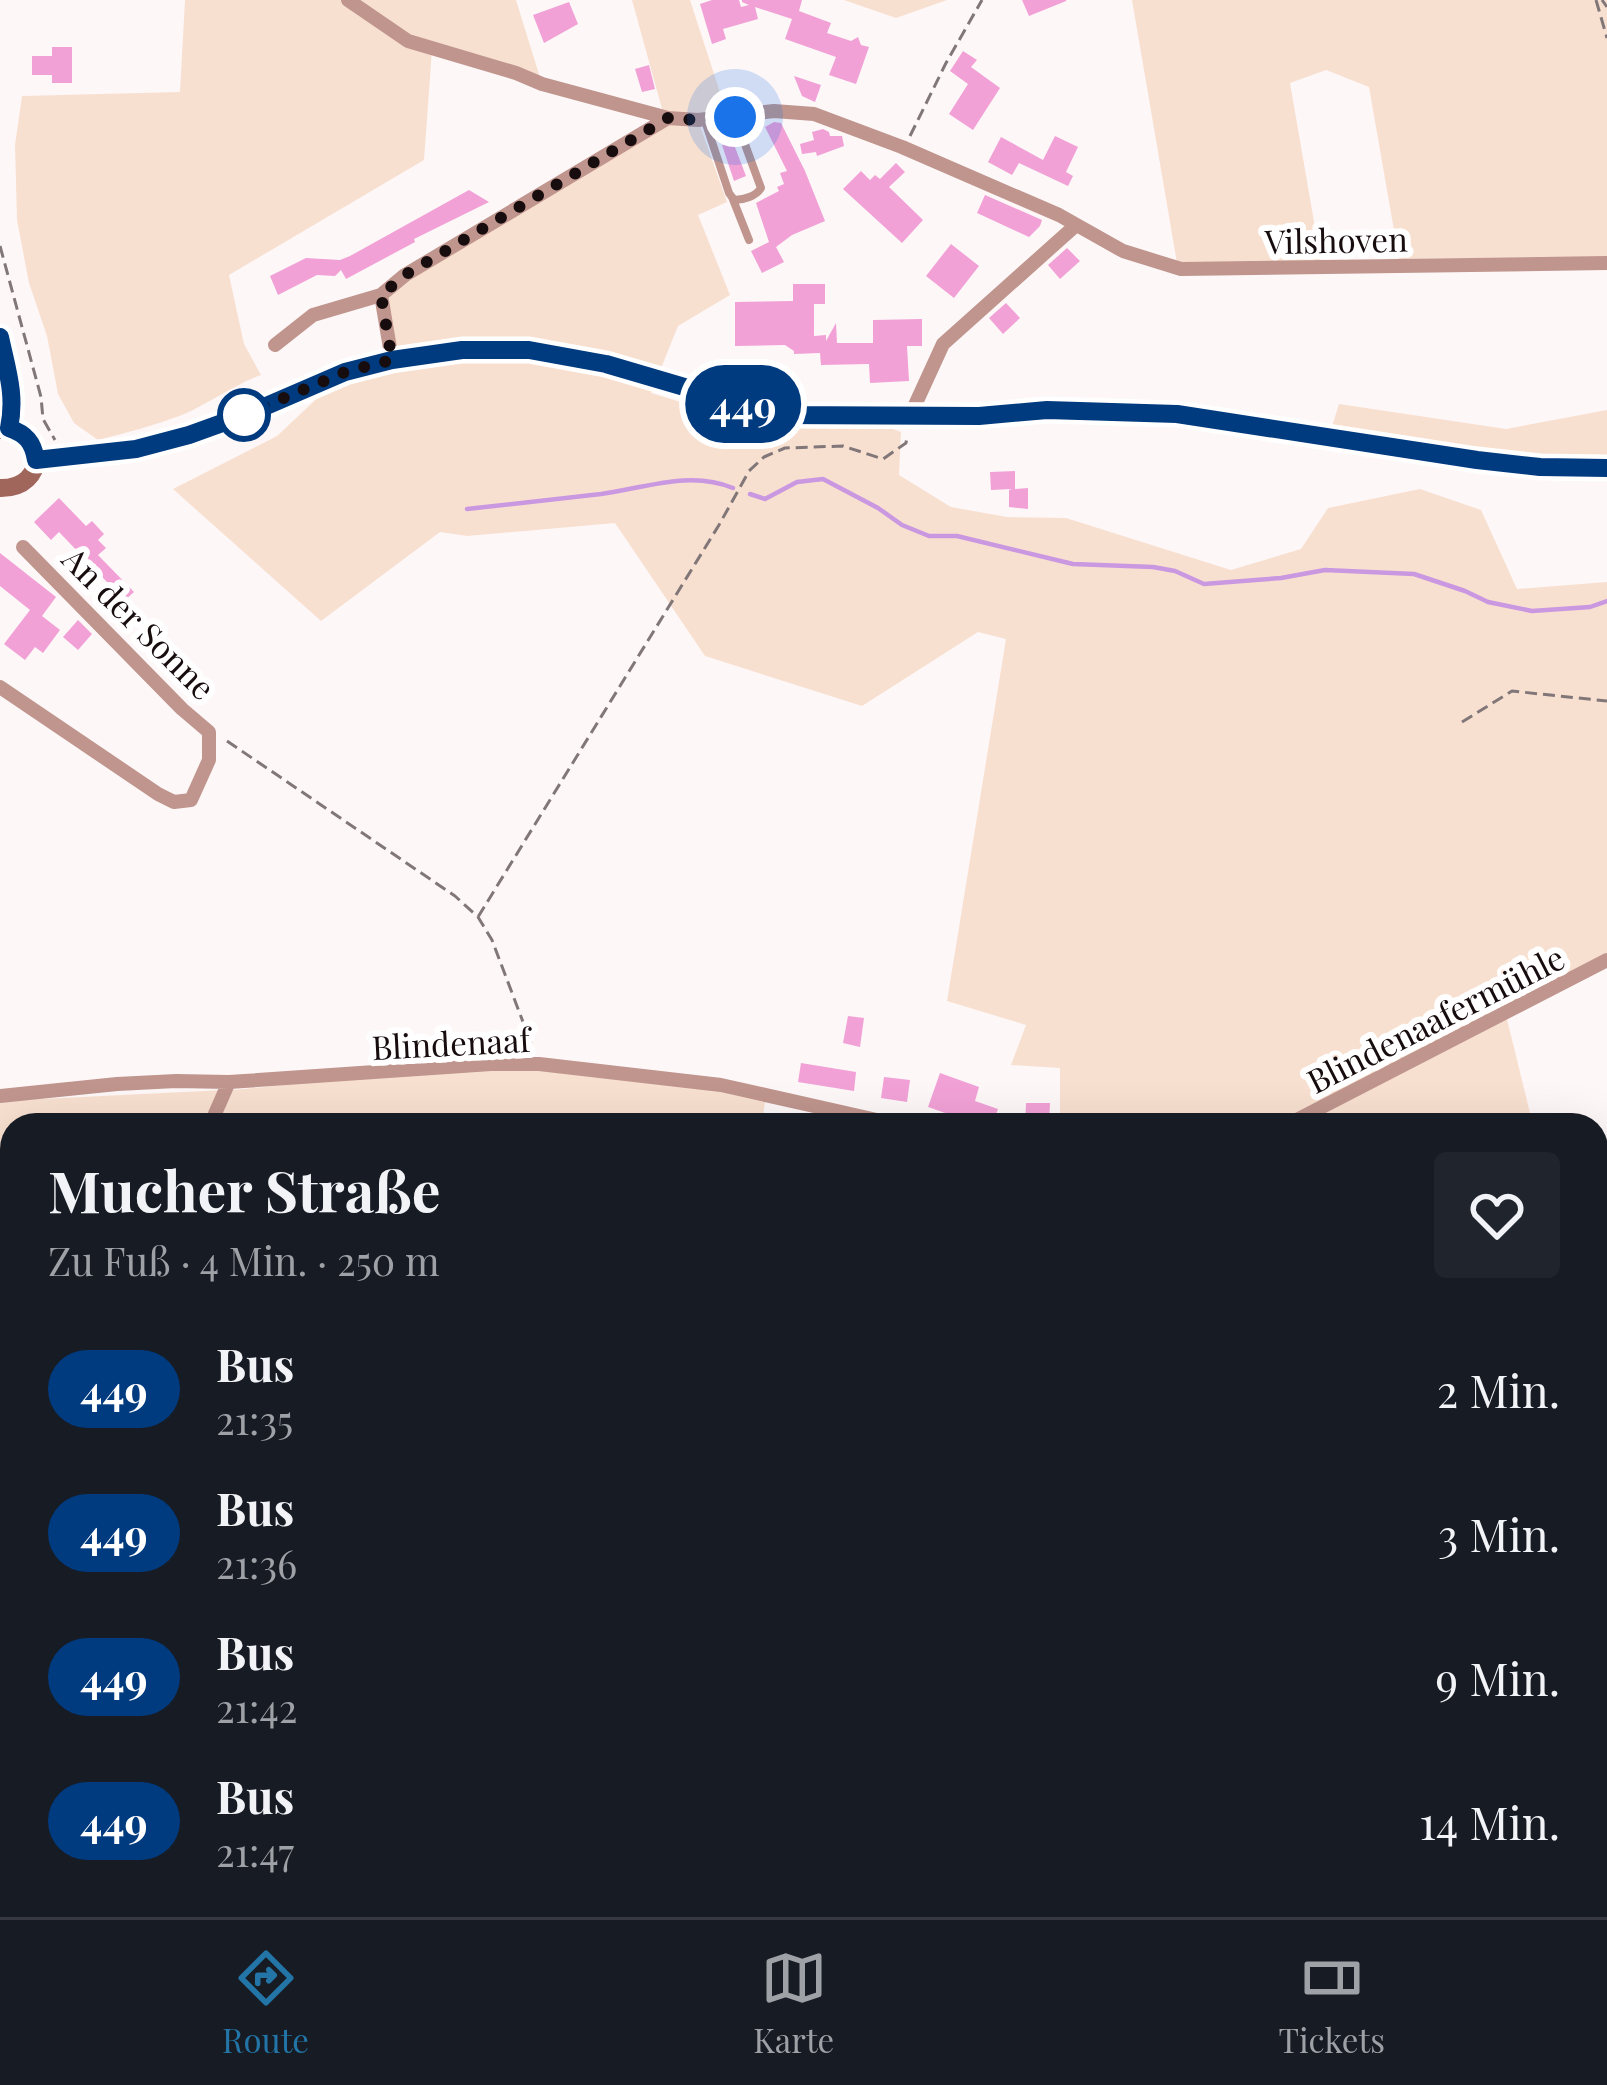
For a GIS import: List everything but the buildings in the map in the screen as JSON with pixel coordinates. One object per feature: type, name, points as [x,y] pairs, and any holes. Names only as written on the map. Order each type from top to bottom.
[{"type":"main road","points":[[0,338],[14,407],[4,429],[25,435],[34,446],[36,460],[28,479],[0,488]]},
{"type":"main road","points":[[36,460],[136,449],[189,435],[345,372],[392,360],[462,350],[529,350],[606,364],[780,415],[979,416],[1047,410],[1177,414],[1477,460],[1607,468]]},
{"type":"street","name":"Vilshoven","points":[[348,0],[408,41],[668,118],[774,111],[814,114],[1059,215],[1123,251],[1181,268],[1607,262]]},
{"type":"street","points":[[275,345],[313,315],[381,295],[405,275],[668,118]]},
{"type":"street","points":[[910,416],[943,344],[1075,226]]},
{"type":"street","points":[[381,295],[392,360]]},
{"type":"street","name":"An der Sonne","points":[[0,687],[174,802],[190,800],[209,760],[209,732],[22,547]]},
{"type":"street","name":"Blindenaafermühle","points":[[1310,1113],[1607,960]]},
{"type":"street","name":"Blindenaaf","points":[[0,1096],[117,1084],[539,1064],[721,1085],[846,1113]]},
{"type":"street","points":[[215,1113],[229,1082]]},
{"type":"lane","points":[[731,196],[739,200],[761,188],[735,117]]},
{"type":"lane","points":[[705,119],[749,240]]},
{"type":"path","points":[[902,147],[982,0]]},
{"type":"path","points":[[1599,0],[1607,7]]},
{"type":"path","points":[[1599,0],[1607,38]]},
{"type":"path","points":[[0,246],[58,459]]},
{"type":"path","points":[[478,917],[749,471],[764,457],[785,448],[843,446],[883,459],[906,443],[910,416]]},
{"type":"path","points":[[1462,722],[1512,691],[1607,700]]},
{"type":"path","points":[[209,742],[236,746],[455,896],[478,917],[492,940],[539,1064]]},
{"type":"shaded area","points":[[185,0],[516,0],[542,84],[432,50],[424,160],[229,275],[244,344],[261,375],[182,415],[98,440],[74,423],[58,394],[47,336],[29,283],[17,220],[15,145],[22,96],[180,92]]},
{"type":"shaded area","points":[[632,0],[690,0],[728,117],[698,120],[727,202],[698,215],[730,295],[678,326],[651,393],[746,422],[883,425],[901,432],[899,475],[951,507],[1007,517],[1066,518],[1231,570],[1301,549],[1328,508],[1420,489],[1481,510],[1517,589],[1607,582],[1607,960],[1505,1011],[1530,1113],[1060,1113],[1060,1068],[1011,1065],[1026,1025],[947,1001],[1006,639],[978,632],[862,706],[705,656],[615,523],[467,536],[440,532],[321,621],[173,489],[277,436],[345,372],[392,360],[381,295],[664,116]]},
{"type":"shaded area","points":[[844,0],[947,0],[896,18]]},
{"type":"shaded area","points":[[1132,0],[1607,0],[1607,262],[1399,259],[1369,87],[1326,70],[1290,83],[1321,262],[1177,263]]},
{"type":"shaded area","points":[[1339,404],[1506,429],[1607,410],[1607,459],[1504,460],[1331,430]]},
{"type":"shaded area","points":[[491,1064],[766,1093],[764,1113],[222,1113],[233,1090]]},
{"type":"shaded area","points":[[224,1090],[212,1113],[0,1113],[0,1101]]},
{"type":"waterway","points":[[750,494],[765,499],[797,482],[823,479],[929,536],[957,536],[1073,564],[1153,567],[1204,584],[1325,570],[1414,574],[1488,602],[1532,611],[1590,607],[1607,601]]},
{"type":"waterway","points":[[467,509],[684,480],[733,488]]},
{"type":"bus line","name":"449","points":[[0,337],[13,389],[9,428],[25,435],[34,446],[36,460],[136,449],[189,435],[345,372],[392,360],[462,350],[529,350],[606,364],[780,415],[979,416],[1047,410],[1177,414],[1477,460],[1607,468]]},
{"type":"route","points":[[244,415],[345,372],[392,360],[381,295],[405,275],[668,118],[735,117]]}]
